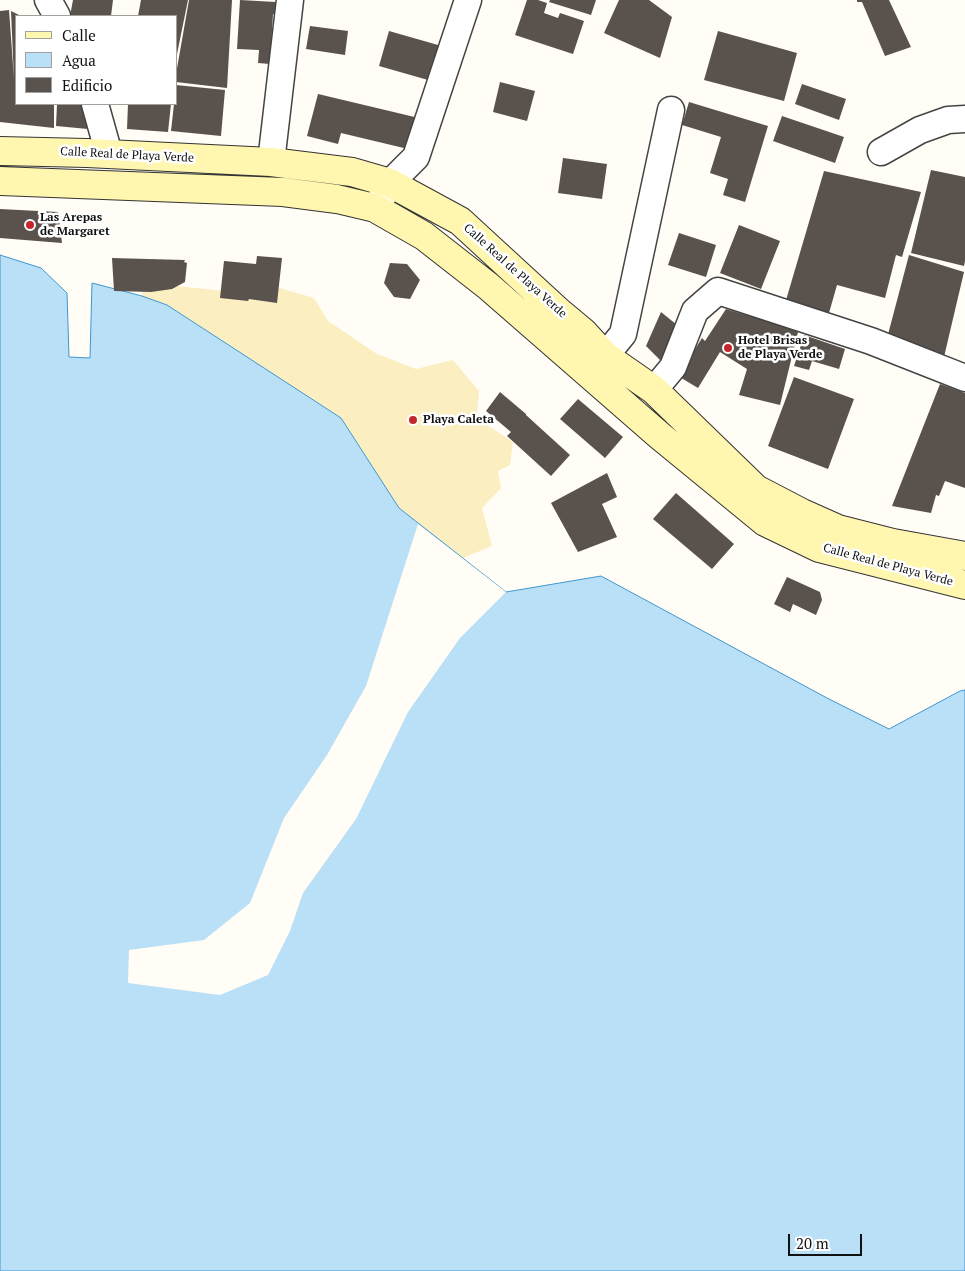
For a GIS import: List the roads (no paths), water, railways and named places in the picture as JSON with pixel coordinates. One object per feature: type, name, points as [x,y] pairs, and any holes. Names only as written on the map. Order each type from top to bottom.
[{"type":"street","points":[[48,0],[56,15]]},
{"type":"street","points":[[271,162],[290,0]]},
{"type":"street","points":[[375,208],[390,183],[416,157],[468,0]]},
{"type":"street","points":[[95,105],[109,154]]},
{"type":"street","points":[[596,364],[623,334],[671,110]]},
{"type":"street","points":[[881,152],[920,130],[948,120],[965,119]]},
{"type":"street","name":"Calle Real de Playa Verde","points":[[0,151],[271,162],[352,172],[390,183],[460,221],[583,332],[596,364],[660,436],[764,522],[819,548],[965,585]]},
{"type":"street","name":"Calle Real de Playa Verde","points":[[0,182],[283,192],[337,199],[375,208],[424,236],[488,286],[596,364],[654,390],[756,489],[802,513],[838,528],[893,544],[965,556]]},
{"type":"street","points":[[654,390],[673,367],[695,311],[718,291],[871,341],[965,378]]},
{"type":"water","points":[[0,255],[41,268],[67,293],[69,357],[90,358],[92,283],[142,296],[167,305],[341,418],[399,508],[506,592],[601,576],[827,698],[889,729],[965,690],[965,1271],[0,1271]]},
{"type":"place","name":"Las Arepas de Margaret","points":[[30,225]]},
{"type":"place","name":"Hotel Brisas de Playa Verde","points":[[728,348]]},
{"type":"place","name":"Playa Caleta","points":[[413,420]]}]
